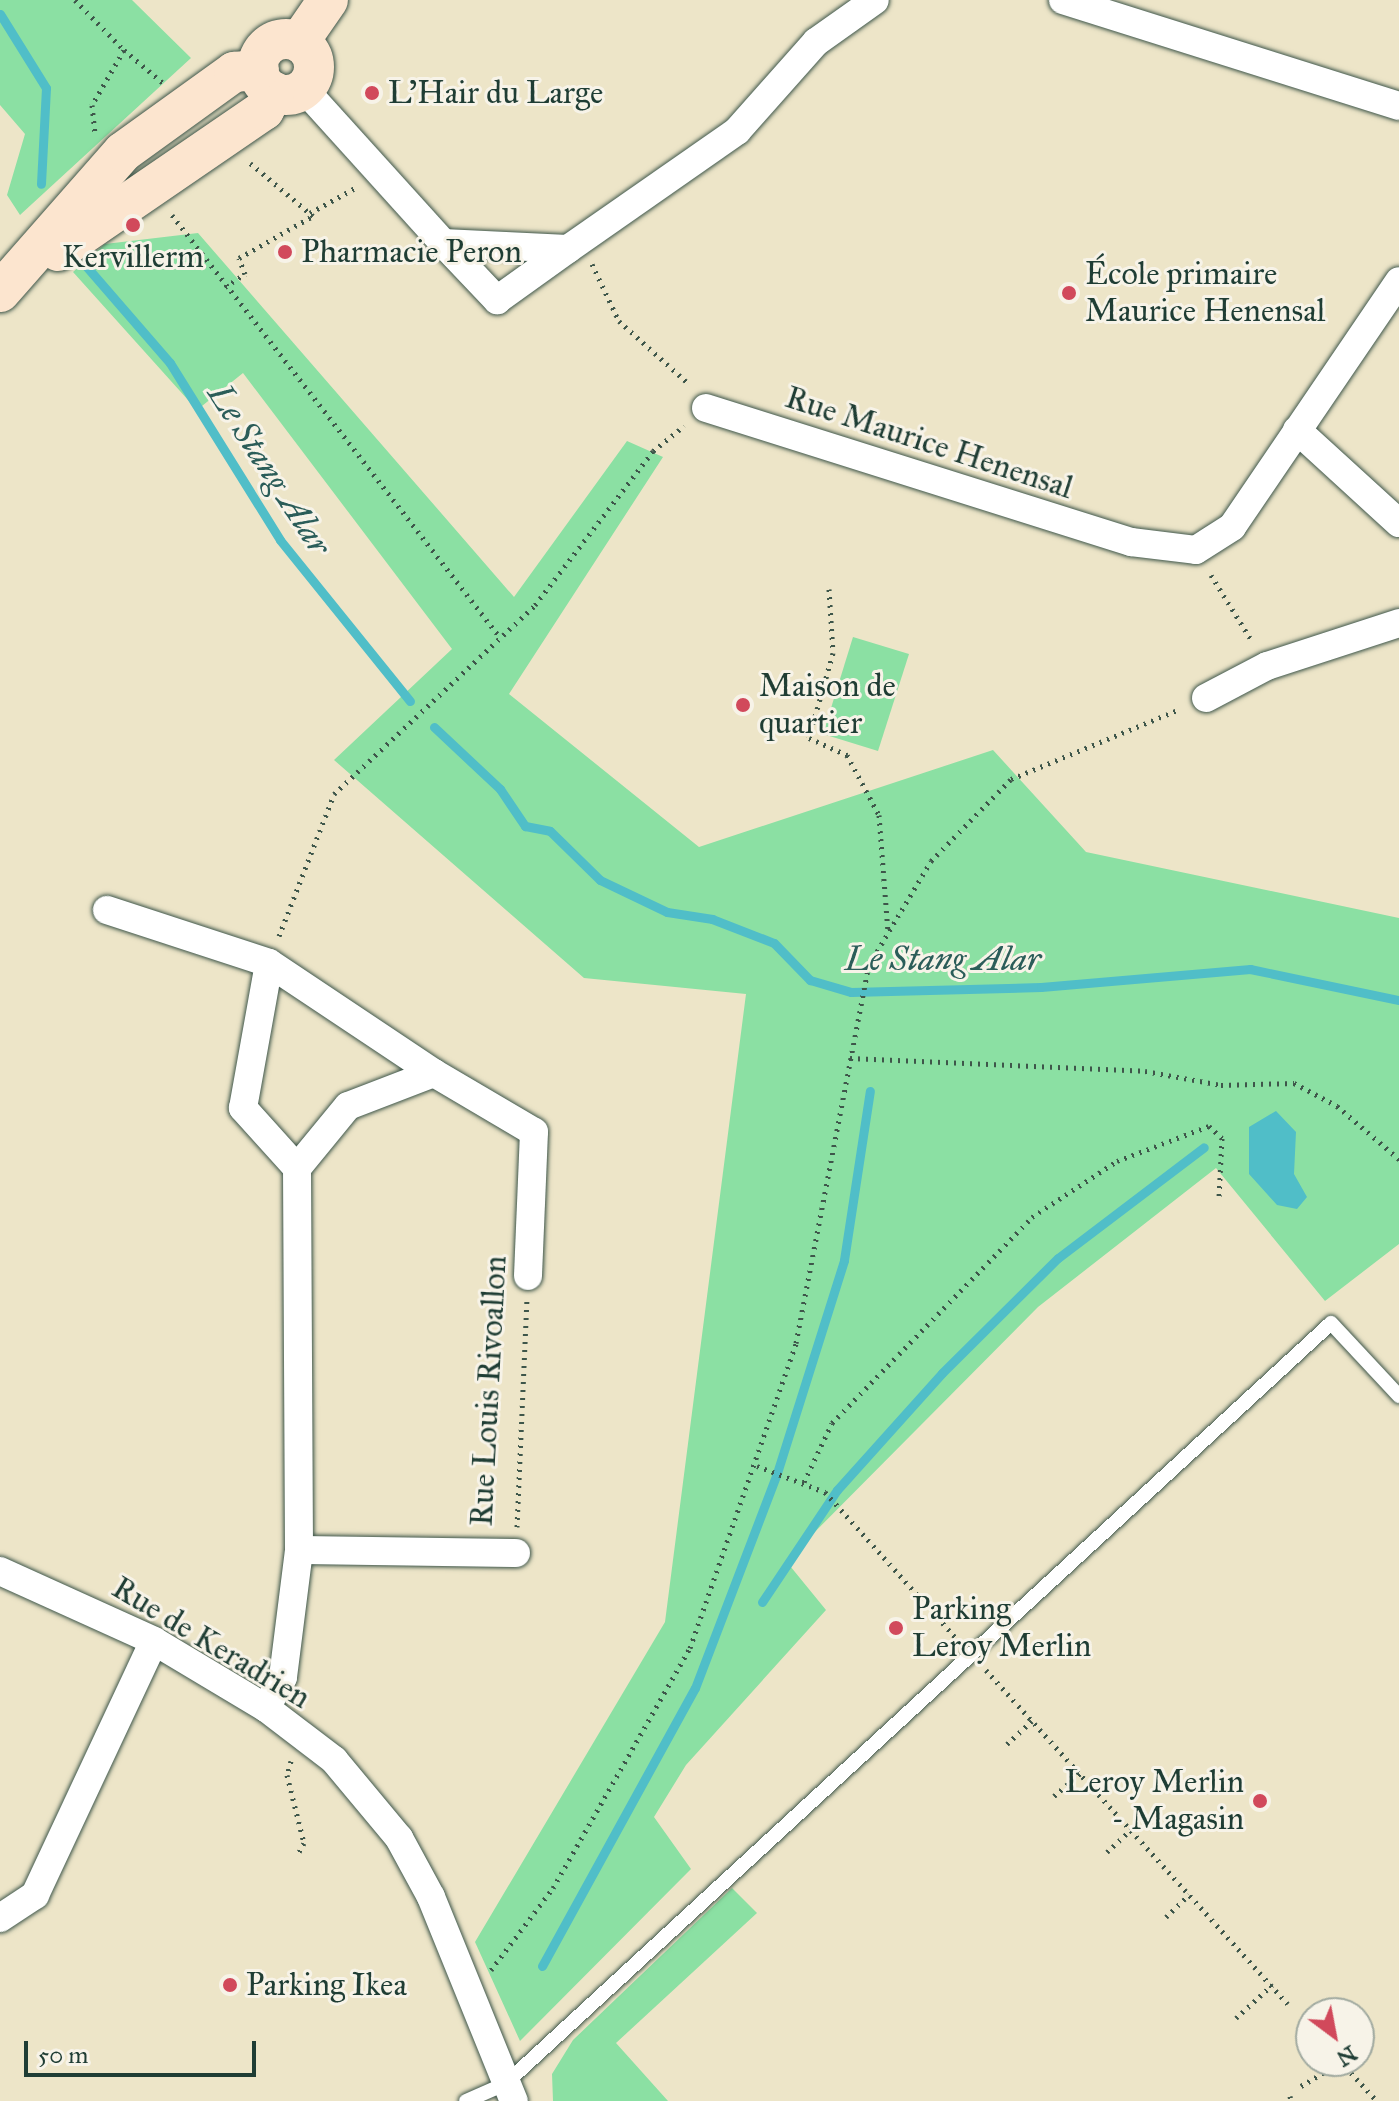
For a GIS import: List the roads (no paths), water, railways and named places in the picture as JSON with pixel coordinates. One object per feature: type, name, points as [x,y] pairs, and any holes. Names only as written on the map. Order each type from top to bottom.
[{"type":"main road","points":[[0,293],[149,185],[264,110],[279,84],[271,44],[299,42],[328,0]]},
{"type":"main road","points":[[0,293],[123,152],[185,103],[234,72],[279,84]]},
{"type":"street","points":[[279,84],[380,173],[497,300],[737,131],[816,42],[875,0]]},
{"type":"street","points":[[1063,0],[1399,106]]},
{"type":"street","points":[[443,243],[572,246]]},
{"type":"street","name":"Rue Maurice Henensal","points":[[706,408],[1131,542],[1196,550],[1232,527],[1399,281]]},
{"type":"street","points":[[1297,430],[1399,523]]},
{"type":"street","points":[[1206,698],[1267,666],[1399,623]]},
{"type":"street","name":"Rue Louis Rivoallon","points":[[107,910],[269,963],[434,1073],[534,1132],[528,1276]]},
{"type":"street","points":[[269,963],[243,1108],[297,1168]]},
{"type":"street","points":[[266,1708],[283,1677],[299,1550],[297,1168],[348,1106],[434,1073]]},
{"type":"street","name":"Rue Louis Rivoallon","points":[[299,1550],[516,1553]]},
{"type":"street","name":"Rue de Keradrien","points":[[0,1571],[154,1641],[266,1708],[334,1760],[399,1838],[431,1897],[466,1997],[510,2092]]},
{"type":"street","points":[[0,1918],[35,1895],[154,1641]]},
{"type":"lane","points":[[466,2101],[510,2092],[943,1673],[1331,1323],[1399,1396]]},
{"type":"water","points":[[1276,1111],[1296,1132],[1294,1174],[1307,1197],[1297,1209],[1277,1205],[1249,1174],[1249,1127]]},
{"type":"waterway","name":"Le Stang Alar","points":[[0,14],[46,88],[41,184]]},
{"type":"waterway","name":"Le Stang Alar","points":[[86,266],[170,363],[280,540],[410,701]]},
{"type":"waterway","name":"Le Stang Alar","points":[[434,727],[500,789],[525,826],[550,831],[600,880],[667,912],[712,919],[774,943],[810,980],[851,992],[1041,987],[1250,969],[1399,1000]]},
{"type":"waterway","points":[[542,1966],[695,1688],[777,1473],[844,1260],[870,1091]]},
{"type":"waterway","points":[[762,1602],[837,1490],[942,1373],[1058,1258],[1204,1147]]},
{"type":"place","name":"L'Hair du Large","points":[[372,93]]},
{"type":"place","name":"Kervillerm","points":[[133,225]]},
{"type":"place","name":"Pharmacie Peron","points":[[285,252]]},
{"type":"place","name":"École primaire Maurice Henensal","points":[[1069,293]]},
{"type":"place","name":"Maison de quartier","points":[[743,705]]},
{"type":"place","name":"Parking Leroy Merlin","points":[[896,1628]]},
{"type":"place","name":"Leroy Merlin - Magasin","points":[[1260,1801]]},
{"type":"place","name":"Parking Ikea","points":[[230,1985]]}]
